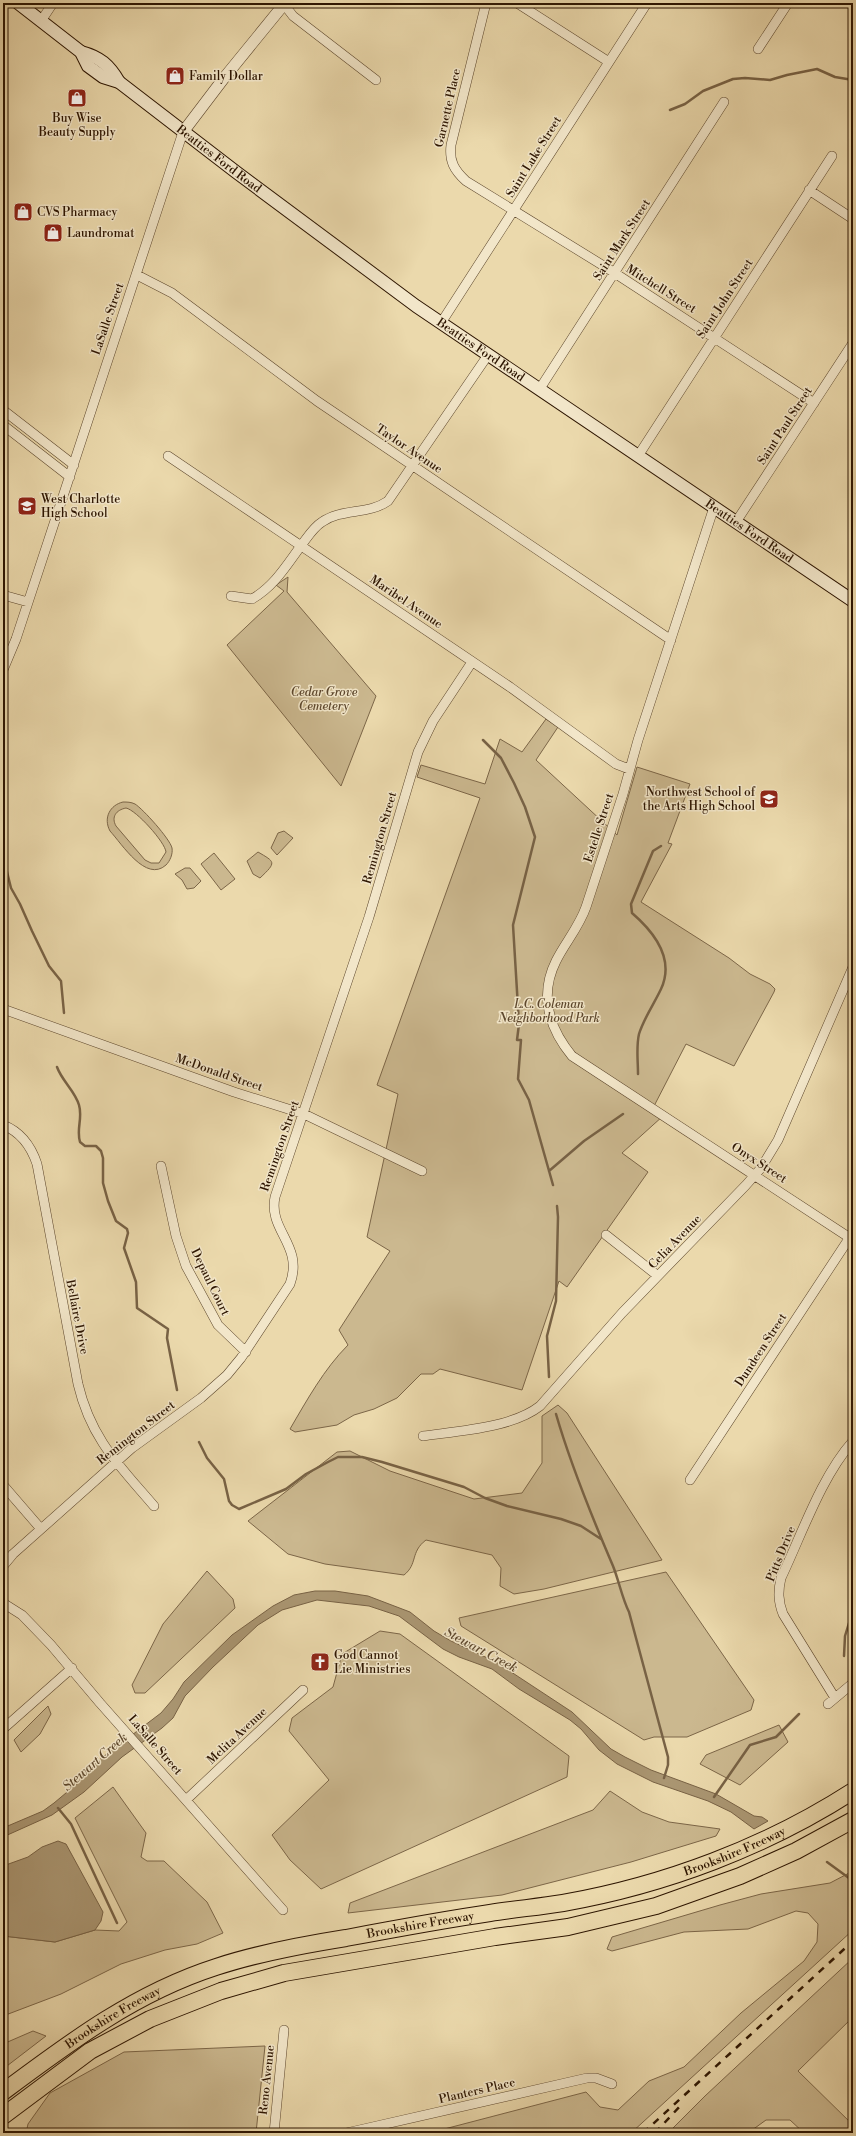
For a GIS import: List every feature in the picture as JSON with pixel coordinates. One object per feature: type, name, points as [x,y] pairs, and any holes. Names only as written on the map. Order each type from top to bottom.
[{"type":"highway","name":"Brookshire Freeway","points":[[3,2092],[80,2034],[121,2009],[213,1967],[279,1949],[491,1913],[564,1903],[649,1883],[711,1861],[771,1836],[853,1791]]},
{"type":"highway","name":"Brookshire Freeway","points":[[3,2116],[96,2047],[150,2019],[221,1990],[284,1973],[495,1937],[568,1927],[648,1908],[740,1876],[796,1851],[853,1820]]},
{"type":"main road","name":"Beatties Ford Road","points":[[18,3],[81,52],[96,56],[110,67],[119,82],[183,132],[441,323],[853,601]]},
{"type":"street","points":[[41,21],[53,3]]},
{"type":"street","name":"Garnette Place","points":[[486,3],[450,155],[454,170],[466,181],[514,212]]},
{"type":"street","points":[[517,3],[609,62]]},
{"type":"street","name":"Saint Luke Street","points":[[441,323],[514,212],[647,3]]},
{"type":"street","points":[[758,49],[788,3]]},
{"type":"street","points":[[284,4],[293,16],[376,80]]},
{"type":"street","name":"LaSalle Street","points":[[3,670],[28,602],[70,477],[183,132],[224,78],[284,4]]},
{"type":"street","name":"Saint Mark Street","points":[[540,390],[724,102]]},
{"type":"street","name":"Saint John Street","points":[[638,456],[832,156]]},
{"type":"street","points":[[809,190],[853,219]]},
{"type":"street","name":"Mitchell Street","points":[[514,212],[714,337],[814,403]]},
{"type":"street","name":"Taylor Avenue","points":[[137,275],[172,293],[317,401],[671,640]]},
{"type":"street","name":"Saint Paul Street","points":[[736,522],[853,342]]},
{"type":"street","points":[[231,596],[249,600],[257,596],[279,576],[312,530],[329,517],[372,509],[388,501],[488,355]]},
{"type":"street","points":[[3,410],[74,465]]},
{"type":"street","points":[[3,425],[70,477]]},
{"type":"street","name":"Maribel Avenue","points":[[168,456],[472,662],[568,728],[616,764],[629,769]]},
{"type":"street","name":"Estelle Street","points":[[653,1109],[572,1056],[554,1030],[547,1005],[547,992],[552,972],[586,907],[714,507]]},
{"type":"street","points":[[3,595],[28,602]]},
{"type":"street","name":"Remington Street","points":[[3,1566],[41,1529],[116,1462],[158,1428],[212,1390],[227,1376],[246,1352],[290,1284],[293,1275],[293,1257],[289,1245],[275,1218],[274,1202],[369,917],[418,752],[432,720],[472,662]]},
{"type":"street","name":"Celia Avenue","points":[[423,1436],[513,1421],[530,1414],[547,1399],[612,1324],[756,1174],[778,1140],[853,967]]},
{"type":"street","name":"McDonald Street","points":[[3,1009],[234,1092],[304,1114],[422,1172]]},
{"type":"street","name":"Onyx Street","points":[[653,1109],[851,1236]]},
{"type":"street","name":"Bellaire Drive","points":[[3,1125],[15,1131],[23,1138],[30,1148],[37,1164],[82,1403],[96,1435],[116,1462],[154,1506]]},
{"type":"street","name":"Depaul Court","points":[[161,1166],[178,1241],[186,1266],[218,1325],[246,1352]]},
{"type":"street","points":[[606,1235],[658,1276]]},
{"type":"street","name":"Dundeen Street","points":[[690,1480],[851,1236]]},
{"type":"street","name":"Pitts Drive","points":[[853,1442],[843,1453],[828,1476],[781,1578],[778,1590],[779,1605],[782,1614],[831,1701],[853,1683]]},
{"type":"street","points":[[3,1485],[41,1529]]},
{"type":"street","name":"LaSalle Street","points":[[3,1603],[30,1622],[72,1668],[100,1703],[283,1910]]},
{"type":"street","points":[[3,1729],[72,1668]]},
{"type":"street","name":"Melita Avenue","points":[[186,1800],[303,1690]]},
{"type":"street","name":"Reno Avenue","points":[[274,2133],[284,2030]]},
{"type":"street","name":"Planters Place","points":[[346,2133],[587,2078],[596,2078],[612,2084]]},
{"type":"green space","name":"Cedar Grove Cemetery","points":[[288,577],[287,592],[376,696],[341,786],[227,645],[284,591],[276,585]]},
{"type":"green space","name":"L.C. Coleman Neighborhood Park","points":[[546,719],[558,727],[536,760],[617,835],[637,767],[690,784],[668,843],[672,844],[641,902],[729,958],[750,974],[770,984],[775,989],[774,992],[734,1066],[686,1044],[653,1108],[663,1116],[622,1153],[648,1172],[567,1287],[559,1281],[522,1390],[440,1369],[433,1374],[421,1374],[397,1398],[374,1409],[354,1415],[337,1425],[295,1432],[290,1429],[309,1396],[331,1364],[348,1345],[339,1330],[390,1251],[367,1237],[398,1094],[377,1085],[480,798],[417,777],[421,765],[485,784],[500,739],[522,752]]},
{"type":"green space","points":[[130,802],[135,804],[162,831],[172,848],[171,857],[166,865],[158,869],[150,869],[143,866],[135,860],[110,831],[107,821],[109,813],[114,806]],"holes":[[[126,808],[131,810],[143,820],[161,841],[166,852],[159,863],[151,863],[145,860],[116,826],[114,820],[115,814],[122,809]]]},
{"type":"green space","points":[[284,831],[293,838],[277,855],[271,848],[278,833]]},
{"type":"green space","points":[[258,852],[271,860],[272,863],[269,869],[260,878],[253,874],[247,861]]},
{"type":"green space","points":[[214,853],[235,879],[221,890],[201,864]]},
{"type":"green space","points":[[185,868],[190,868],[201,881],[194,888],[187,889],[182,880],[175,874]]},
{"type":"green space","points":[[558,1405],[567,1413],[662,1560],[544,1589],[514,1594],[500,1586],[501,1568],[492,1555],[426,1540],[421,1544],[411,1567],[404,1575],[325,1564],[288,1554],[248,1521],[337,1452],[350,1451],[390,1471],[474,1499],[522,1493],[542,1463],[542,1416]]},
{"type":"green space","points":[[207,1571],[233,1599],[235,1608],[145,1693],[135,1693],[132,1685],[163,1624]]},
{"type":"green space","points":[[666,1572],[754,1700],[751,1710],[687,1737],[654,1737],[644,1740],[461,1626],[459,1618]]},
{"type":"green space","points":[[380,1631],[400,1634],[569,1756],[567,1777],[321,1889],[290,1860],[272,1835],[329,1780],[289,1731],[292,1718],[333,1687],[342,1654]]},
{"type":"green space","points":[[48,1706],[51,1714],[40,1734],[21,1752],[14,1740]]},
{"type":"green space","points":[[779,1725],[788,1742],[740,1785],[700,1764],[706,1755]]},
{"type":"green space","points":[[113,1787],[146,1833],[141,1857],[147,1861],[164,1861],[207,1902],[223,1933],[197,1944],[165,1950],[121,1964],[61,1994],[3,2016],[3,1936],[55,1942],[95,1930],[119,1931],[127,1922],[75,1818]]},
{"type":"green space","points":[[610,1791],[642,1812],[669,1822],[720,1829],[716,1836],[631,1862],[502,1895],[348,1913],[350,1903],[593,1810]]},
{"type":"green space","points":[[853,1871],[853,1930],[631,2133],[429,2133],[586,2092],[600,2107],[618,2110],[649,2081],[684,2067],[741,2013],[804,1961],[817,1942],[818,1924],[808,1913],[796,1911],[748,1929],[684,1932],[612,1951],[607,1949],[612,1937],[761,1894],[830,1883]]},
{"type":"green space","points":[[853,1958],[853,2017],[798,2071],[853,2125],[853,2133],[804,2133],[790,2120],[766,2120],[748,2133],[668,2133],[705,2096]]},
{"type":"green space","points":[[33,2031],[46,2036],[3,2069],[3,2044]]},
{"type":"green space","points":[[265,2046],[256,2133],[26,2133],[28,2124],[50,2093],[124,2052]]},
{"type":"shaded area","points":[[315,1591],[335,1591],[368,1596],[410,1612],[434,1631],[451,1641],[496,1662],[572,1712],[611,1749],[651,1770],[716,1794],[754,1816],[762,1817],[768,1821],[754,1829],[731,1812],[708,1801],[653,1782],[617,1764],[599,1750],[581,1729],[570,1720],[519,1689],[492,1669],[459,1657],[443,1649],[399,1616],[369,1606],[317,1600],[282,1610],[258,1625],[213,1667],[185,1696],[173,1718],[162,1728],[122,1757],[84,1792],[52,1815],[3,1837],[3,1828],[43,1811],[54,1803],[79,1782],[99,1760],[161,1713],[173,1699],[184,1682],[232,1635],[273,1606],[294,1595]]},
{"type":"shaded area","points":[[58,1841],[66,1844],[103,1912],[101,1921],[95,1930],[55,1942],[3,1936],[3,1866],[28,1857],[42,1847]]},
{"type":"waterway","points":[[670,110],[685,104],[703,91],[733,79],[745,78],[770,80],[817,69],[835,77],[853,80]]},
{"type":"waterway","points":[[483,740],[501,758],[525,807],[535,837],[513,925],[519,1024],[517,1040],[521,1040],[518,1079],[529,1100],[553,1185]]},
{"type":"waterway","points":[[638,1074],[637,1049],[639,1034],[661,989],[665,978],[665,967],[664,957],[655,937],[632,913],[631,904],[653,851],[661,846]]},
{"type":"waterway","points":[[3,863],[6,868],[11,888],[49,966],[61,981],[64,1013]]},
{"type":"waterway","points":[[57,1067],[62,1077],[75,1095],[79,1105],[80,1142],[85,1146],[96,1146],[101,1151],[103,1158],[103,1183],[108,1201],[116,1221],[127,1229],[128,1233],[124,1248],[136,1282],[137,1308],[168,1329],[167,1338],[177,1390]]},
{"type":"waterway","points":[[549,1171],[584,1141],[623,1114]]},
{"type":"waterway","points":[[549,1377],[547,1336],[556,1301],[557,1206]]},
{"type":"waterway","points":[[556,1414],[575,1472],[613,1566],[629,1612],[668,1757],[668,1765],[664,1778]]},
{"type":"waterway","points":[[199,1442],[207,1458],[224,1479],[229,1501],[232,1505],[239,1509],[286,1489],[306,1474],[338,1457],[362,1457],[464,1487],[485,1498],[507,1506],[561,1519],[581,1526],[601,1539]]},
{"type":"waterway","points":[[844,1656],[845,1636],[853,1610]]},
{"type":"waterway","points":[[714,1797],[750,1745],[776,1737],[799,1714]]},
{"type":"waterway","points":[[58,1808],[71,1824],[117,1923]]},
{"type":"waterway","name":"Stewart Creek","points":[[827,1862],[853,1881]]},
{"type":"railway","points":[[643,2133],[853,1941]]},
{"type":"railway","points":[[655,2133],[682,2104]]},
{"type":"place","name":"Family Dollar","points":[[175,76]]},
{"type":"place","name":"Buy Wise Beauty Supply","points":[[77,98]]},
{"type":"place","name":"CVS Pharmacy","points":[[23,212]]},
{"type":"place","name":"Laundromat","points":[[53,233]]},
{"type":"place","name":"West Charlotte High School","points":[[27,506]]},
{"type":"place","name":"Northwest School of the Arts High School","points":[[769,799]]},
{"type":"place","name":"God Cannot Lie Ministries","points":[[320,1662]]}]
